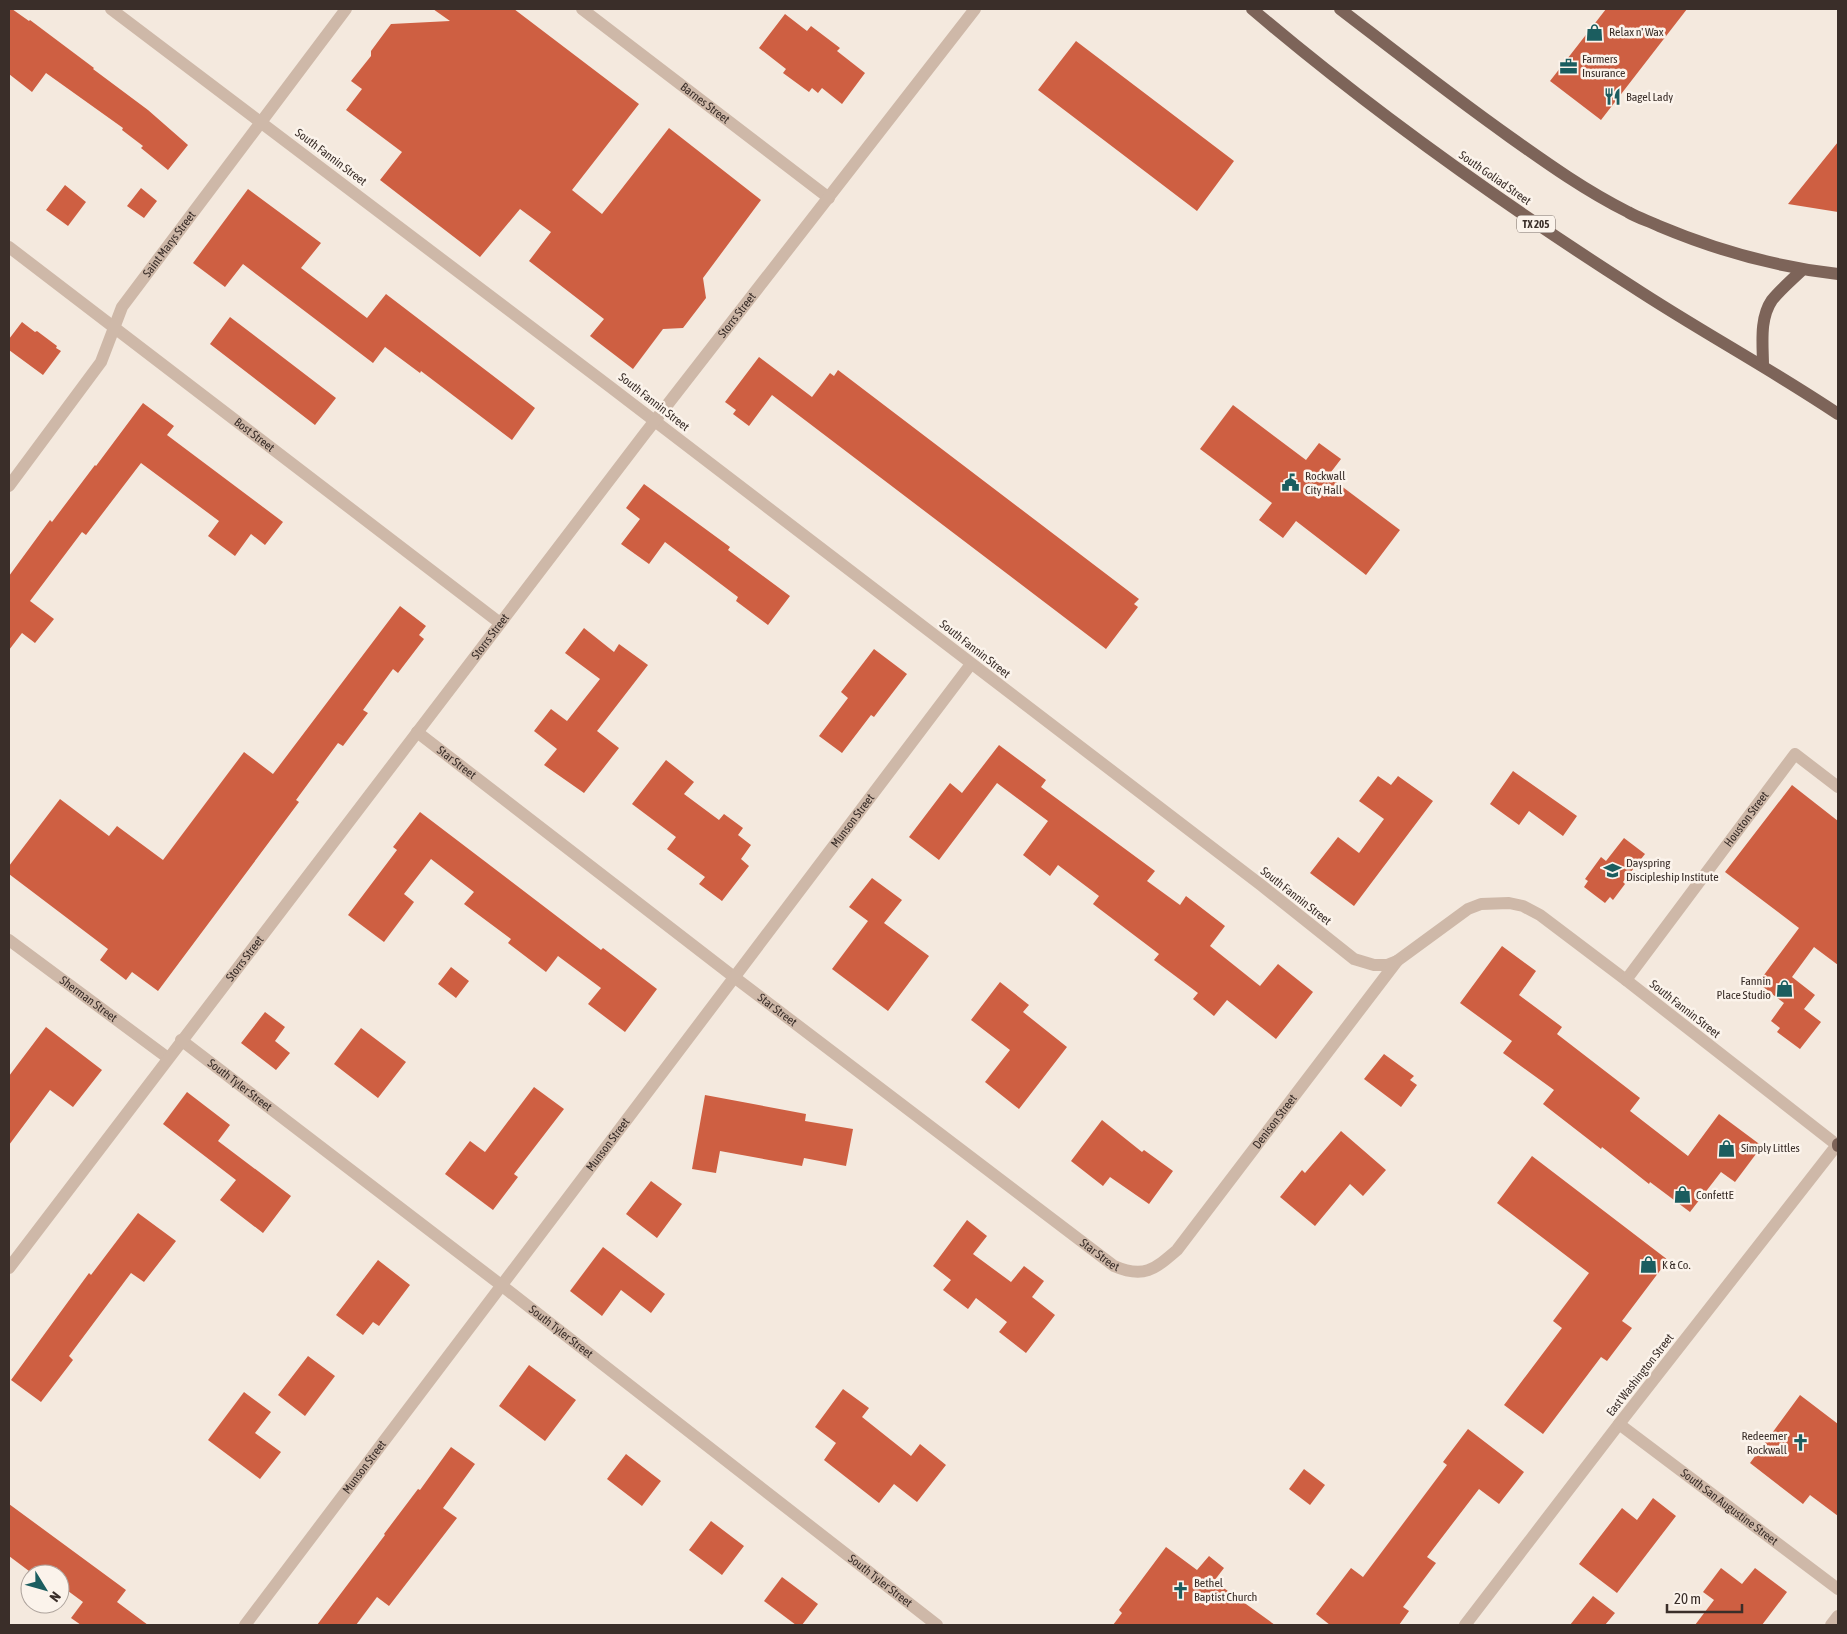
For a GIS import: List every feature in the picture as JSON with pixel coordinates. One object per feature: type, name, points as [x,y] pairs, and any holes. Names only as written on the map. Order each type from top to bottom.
[{"type":"main road","name":"South Goliad Street","points":[[1252,9],[1324,70],[1481,186],[1634,288],[1837,410]]},
{"type":"main road","points":[[1340,9],[1437,84],[1520,144],[1588,189],[1629,213],[1693,240],[1732,252],[1803,269],[1838,274]]},
{"type":"main road","points":[[1763,366],[1766,312],[1777,294],[1803,269]]},
{"type":"street","name":"South Fannin Street","points":[[111,9],[655,420],[1354,959],[1374,965],[1387,965],[1397,961],[1468,909],[1482,904],[1509,903],[1523,906],[1540,915],[1626,980],[1838,1145]]},
{"type":"street","name":"Saint Marys Street","points":[[9,486],[101,362],[122,307],[346,9]]},
{"type":"street","name":"Barnes Street","points":[[582,9],[829,198]]},
{"type":"street","name":"Storrs Street","points":[[9,1268],[655,420],[975,9]]},
{"type":"street","name":"Bost Street","points":[[9,247],[500,623]]},
{"type":"street","name":"Munson Street","points":[[245,1625],[971,664]]},
{"type":"street","name":"Star Street","points":[[417,732],[734,977],[1114,1266],[1128,1272],[1144,1272]]},
{"type":"street","name":"Houston Street","points":[[1626,980],[1795,754],[1838,786]]},
{"type":"street","name":"Sherman Street","points":[[9,940],[168,1058]]},
{"type":"street","name":"Denison Street","points":[[1144,1272],[1161,1264],[1177,1250],[1397,961]]},
{"type":"street","name":"South Tyler Street","points":[[181,1040],[501,1285],[937,1625]]},
{"type":"street","name":"East Washington Street","points":[[1465,1625],[1619,1424],[1838,1145]]},
{"type":"street","name":"South San Augustine Street","points":[[1619,1424],[1838,1589]]},
{"type":"street","points":[[1831,1625],[1838,1616]]},
{"type":"building","points":[[9,9],[30,20],[94,68],[148,110],[188,145],[168,170],[141,148],[143,146],[122,130],[123,128],[46,73],[32,92],[9,74]]},
{"type":"building","points":[[433,9],[514,9],[639,104],[572,190],[602,214],[669,128],[761,200],[703,278],[706,298],[683,328],[663,329],[633,369],[590,336],[604,319],[529,261],[551,232],[520,209],[480,257],[380,180],[402,152],[346,110],[362,89],[351,81],[371,56],[371,51],[391,24],[450,21]]},
{"type":"building","points":[[1606,9],[1687,9],[1601,120],[1550,81]]},
{"type":"building","points":[[785,14],[807,31],[811,26],[840,48],[837,51],[865,73],[842,104],[822,88],[818,93],[812,88],[809,92],[783,73],[786,69],[759,48]]},
{"type":"building","points":[[1076,41],[1234,161],[1197,211],[1038,90]]},
{"type":"building","points":[[1838,142],[1838,212],[1788,204]]},
{"type":"building","points":[[65,185],[86,202],[68,226],[46,210]]},
{"type":"building","points":[[141,188],[157,201],[144,218],[127,206]]},
{"type":"building","points":[[248,189],[321,243],[301,268],[367,318],[386,294],[535,408],[512,440],[421,371],[420,373],[385,347],[373,363],[243,264],[225,287],[193,263]]},
{"type":"building","points":[[230,317],[336,398],[315,425],[210,344]]},
{"type":"building","points":[[22,322],[35,332],[37,331],[61,351],[43,375],[9,350],[9,339]]},
{"type":"building","points":[[759,357],[812,397],[830,373],[834,376],[838,370],[1139,599],[1134,604],[1138,607],[1106,649],[772,395],[749,426],[733,414],[736,410],[725,402]]},
{"type":"building","points":[[143,403],[174,426],[167,435],[283,522],[265,545],[251,534],[235,556],[208,536],[219,521],[141,463],[86,535],[82,532],[30,601],[54,619],[35,643],[22,633],[9,650],[9,576],[50,520],[52,522]]},
{"type":"building","name":"Rockwall City Hall","points":[[1233,405],[1306,460],[1319,443],[1341,459],[1328,476],[1400,530],[1366,575],[1296,521],[1283,538],[1259,520],[1272,503],[1200,449]]},
{"type":"building","points":[[644,484],[730,547],[728,550],[790,596],[768,625],[736,601],[738,597],[665,542],[649,564],[621,544],[640,519],[626,508]]},
{"type":"building","points":[[400,606],[426,626],[419,635],[424,639],[398,673],[393,669],[363,710],[368,713],[343,746],[338,743],[296,800],[299,802],[158,991],[132,972],[126,980],[100,960],[108,949],[9,874],[9,866],[60,799],[109,836],[117,826],[163,860],[244,752],[273,774]]},
{"type":"building","points":[[584,628],[614,652],[619,644],[648,665],[597,731],[619,748],[584,793],[544,765],[557,749],[534,731],[551,709],[567,721],[600,679],[565,653]]},
{"type":"building","points":[[874,649],[907,674],[874,717],[871,715],[842,753],[819,736],[848,698],[841,692]]},
{"type":"building","points":[[999,745],[1046,780],[1041,787],[1155,871],[1147,881],[1180,905],[1186,896],[1225,926],[1210,946],[1260,986],[1278,964],[1313,992],[1276,1039],[1227,1000],[1214,1016],[1193,999],[1198,993],[1154,960],[1159,954],[1093,904],[1099,896],[1058,865],[1050,876],[1023,855],[1048,821],[997,783],[939,860],[909,837],[950,783],[962,793]]},
{"type":"building","points":[[666,760],[694,782],[684,794],[719,820],[724,814],[743,828],[738,835],[751,845],[741,859],[749,866],[722,901],[699,884],[705,877],[667,849],[676,837],[632,804]]},
{"type":"building","points":[[1513,771],[1577,816],[1563,836],[1529,811],[1519,825],[1490,804]]},
{"type":"building","points":[[1378,776],[1391,785],[1398,776],[1433,801],[1354,906],[1310,873],[1338,837],[1359,853],[1384,819],[1359,801]]},
{"type":"building","points":[[1792,785],[1838,821],[1838,965],[1814,947],[1792,977],[1815,995],[1804,1009],[1821,1022],[1800,1049],[1777,1032],[1780,1028],[1771,1021],[1784,1003],[1758,983],[1799,928],[1725,872]]},
{"type":"building","points":[[420,812],[601,950],[603,948],[657,989],[625,1032],[588,1004],[601,988],[558,956],[546,972],[508,943],[511,939],[464,904],[474,892],[431,859],[404,894],[414,902],[384,942],[348,915],[397,850],[393,847]]},
{"type":"building","name":"Dayspring Discipleship Institute","points":[[1624,838],[1645,854],[1623,882],[1625,884],[1613,900],[1610,897],[1605,903],[1584,887],[1588,881],[1585,879],[1601,857],[1606,861]]},
{"type":"building","points":[[872,878],[902,900],[884,923],[929,956],[888,1011],[832,969],[868,921],[849,907]]},
{"type":"building","points":[[1502,946],[1536,971],[1519,995],[1562,1027],[1557,1034],[1640,1098],[1630,1111],[1688,1156],[1719,1114],[1762,1146],[1735,1182],[1721,1172],[1690,1212],[1650,1182],[1649,1184],[1602,1147],[1601,1149],[1543,1104],[1554,1090],[1503,1053],[1512,1041],[1460,1003]]},
{"type":"building","points":[[451,967],[469,981],[456,998],[438,984]]},
{"type":"building","points":[[1000,982],[1029,1005],[1023,1012],[1067,1047],[1019,1109],[985,1082],[1010,1050],[971,1020]]},
{"type":"building","points":[[265,1012],[285,1027],[275,1041],[290,1053],[276,1070],[241,1043]]},
{"type":"building","points":[[46,1027],[102,1070],[73,1107],[50,1090],[9,1145],[9,1076]]},
{"type":"building","points":[[361,1028],[406,1062],[378,1098],[334,1064]]},
{"type":"building","points":[[1384,1054],[1414,1076],[1410,1080],[1417,1085],[1401,1107],[1364,1079]]},
{"type":"building","points":[[534,1087],[564,1109],[514,1174],[518,1177],[493,1210],[445,1174],[470,1141],[485,1152]]},
{"type":"building","points":[[187,1092],[230,1125],[218,1141],[291,1196],[263,1233],[220,1200],[236,1180],[163,1124]]},
{"type":"building","points":[[705,1095],[806,1114],[805,1121],[853,1129],[846,1166],[804,1158],[802,1166],[720,1151],[716,1173],[692,1169]]},
{"type":"building","points":[[1102,1120],[1142,1152],[1144,1150],[1173,1171],[1149,1204],[1110,1177],[1103,1186],[1071,1161]]},
{"type":"building","points":[[1341,1131],[1386,1170],[1363,1196],[1350,1184],[1315,1226],[1280,1197],[1302,1170],[1305,1173]]},
{"type":"building","points":[[1532,1156],[1668,1260],[1622,1321],[1632,1328],[1607,1361],[1601,1357],[1543,1434],[1504,1405],[1562,1328],[1553,1321],[1589,1273],[1497,1203]]},
{"type":"building","points":[[651,1181],[682,1204],[657,1238],[626,1214]]},
{"type":"building","points":[[138,1213],[176,1241],[144,1282],[131,1273],[69,1356],[73,1360],[41,1402],[11,1380],[89,1273],[91,1275]]},
{"type":"building","points":[[967,1220],[987,1236],[973,1254],[1011,1282],[1024,1266],[1044,1281],[1032,1297],[1055,1315],[1026,1353],[999,1332],[1007,1322],[976,1298],[968,1309],[943,1290],[951,1280],[933,1266]]},
{"type":"building","points":[[603,1247],[665,1294],[651,1313],[621,1290],[602,1316],[570,1291]]},
{"type":"building","points":[[378,1260],[410,1285],[379,1326],[373,1322],[363,1335],[336,1315]]},
{"type":"building","points":[[308,1356],[335,1376],[305,1416],[278,1395]]},
{"type":"building","points":[[529,1365],[576,1400],[545,1441],[499,1406]]},
{"type":"building","points":[[843,1389],[869,1408],[862,1417],[911,1456],[920,1444],[946,1465],[917,1502],[894,1484],[879,1503],[824,1460],[836,1443],[815,1427]]},
{"type":"building","points":[[244,1392],[271,1412],[255,1433],[281,1452],[260,1479],[208,1440]]},
{"type":"building","name":"Redeemer Rockwall","points":[[1800,1395],[1838,1424],[1838,1516],[1810,1495],[1803,1504],[1750,1463]]},
{"type":"building","points":[[1468,1429],[1524,1472],[1499,1504],[1479,1489],[1427,1557],[1436,1563],[1403,1607],[1409,1611],[1399,1625],[1330,1625],[1316,1614],[1351,1568],[1363,1577],[1447,1465],[1443,1462]]},
{"type":"building","points":[[451,1447],[475,1464],[443,1508],[457,1518],[389,1606],[377,1597],[356,1625],[317,1625],[384,1534],[418,1489],[420,1490]]},
{"type":"building","points":[[626,1454],[661,1481],[642,1506],[607,1479]]},
{"type":"building","points":[[1304,1469],[1325,1485],[1310,1505],[1289,1489]]},
{"type":"building","points":[[1653,1498],[1676,1516],[1617,1593],[1579,1564],[1622,1508],[1637,1520]]},
{"type":"building","points":[[9,1504],[126,1590],[117,1602],[148,1625],[81,1625],[71,1618],[83,1602],[70,1592],[70,1564],[20,1564],[9,1556]]},
{"type":"building","points":[[711,1521],[744,1546],[722,1575],[689,1550]]},
{"type":"building","name":"Bethel Baptist Church","points":[[1166,1547],[1197,1570],[1209,1556],[1224,1568],[1214,1581],[1275,1625],[1113,1625],[1122,1613],[1119,1610]]},
{"type":"building","points":[[1721,1568],[1742,1584],[1755,1568],[1787,1592],[1762,1625],[1695,1625],[1714,1600],[1703,1592]]},
{"type":"building","points":[[782,1577],[818,1604],[802,1625],[796,1625],[764,1601]]},
{"type":"building","points":[[1593,1596],[1615,1613],[1605,1625],[1570,1625]]},
{"type":"place","name":"Relax n' Wax","points":[[1595,32]]},
{"type":"place","name":"Farmers Insurance","points":[[1568,66]]},
{"type":"place","name":"Bagel Lady","points":[[1612,97]]},
{"type":"place","name":"Rockwall City Hall","points":[[1291,483]]},
{"type":"place","name":"Dayspring Discipleship Institute","points":[[1612,870]]},
{"type":"place","name":"Fannin Place Studio","points":[[1785,988]]},
{"type":"place","name":"Simply Littles","points":[[1727,1148]]},
{"type":"place","name":"ConfettE","points":[[1682,1195]]},
{"type":"place","name":"K & Co.","points":[[1648,1265]]},
{"type":"place","name":"Redeemer Rockwall","points":[[1801,1443]]},
{"type":"place","name":"Bethel Baptist Church","points":[[1180,1590]]}]
